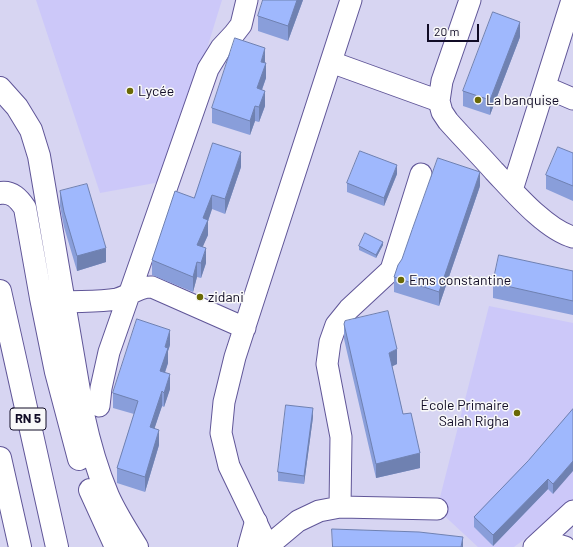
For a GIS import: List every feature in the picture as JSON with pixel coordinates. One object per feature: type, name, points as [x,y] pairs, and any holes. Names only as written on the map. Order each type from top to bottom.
[{"type":"highway","points":[[0,88],[17,107],[31,130],[39,156],[83,414],[90,446],[108,496],[137,547]]},
{"type":"highway","points":[[0,193],[5,192],[18,197],[25,208],[45,320],[70,428],[80,463],[116,547]]},
{"type":"highway","name":"RN 5","points":[[0,291],[57,547]]},
{"type":"highway","points":[[0,458],[5,494],[20,547]]},
{"type":"highway","points":[[256,522],[262,547]]},
{"type":"street","points":[[99,406],[104,370],[116,332],[208,69],[220,48],[241,25],[247,0]]},
{"type":"street","points":[[256,522],[229,466],[221,433],[224,402],[235,357],[351,0]]},
{"type":"street","points":[[470,0],[442,81],[439,100],[442,112],[448,122],[512,190],[537,214],[552,226],[573,237]]},
{"type":"street","points":[[512,190],[572,0]]},
{"type":"street","points":[[331,62],[439,100]]},
{"type":"street","points":[[544,87],[573,99]]},
{"type":"street","points":[[340,507],[341,437],[327,364],[330,342],[336,325],[349,309],[391,270],[421,174]]},
{"type":"street","points":[[64,302],[112,299],[130,294],[141,288],[152,287],[245,328]]},
{"type":"street","points":[[262,547],[298,521],[320,511],[340,507],[437,509]]},
{"type":"street","points":[[538,543],[573,512]]},
{"type":"street","points":[[538,543],[565,547]]},
{"type":"shaded area","name":"Lycée","points":[[36,0],[222,0],[166,181],[100,193]]},
{"type":"shaded area","name":"École Primaire Salah Righa","points":[[489,306],[573,323],[573,503],[514,547],[478,547],[437,509]]},
{"type":"building","points":[[263,0],[297,0],[288,26],[258,16]]},
{"type":"building","points":[[493,12],[520,22],[490,100],[463,91]]},
{"type":"building","points":[[235,38],[265,48],[261,62],[266,63],[257,88],[265,91],[259,107],[255,106],[250,121],[212,108]]},
{"type":"building","points":[[213,143],[241,152],[225,199],[212,195],[203,218],[208,220],[197,245],[206,248],[201,263],[197,262],[193,277],[152,260],[175,191],[194,198]]},
{"type":"building","points":[[558,147],[573,153],[573,186],[546,175]]},
{"type":"building","points":[[360,151],[397,165],[384,198],[347,183]]},
{"type":"building","points":[[438,158],[480,172],[439,292],[394,277],[398,265],[402,259]]},
{"type":"building","points":[[87,184],[106,248],[77,256],[64,212],[60,191]]},
{"type":"building","points":[[365,233],[383,242],[376,255],[359,246]]},
{"type":"building","points":[[499,255],[573,271],[573,301],[493,283]]},
{"type":"building","points":[[388,311],[397,349],[389,353],[403,414],[411,413],[420,453],[376,464],[344,324],[345,321]]},
{"type":"building","points":[[137,319],[170,330],[165,347],[168,348],[160,371],[170,374],[164,393],[162,391],[150,427],[159,430],[145,477],[117,468],[138,401],[113,393]]},
{"type":"building","points":[[286,405],[313,408],[304,476],[278,472]]},
{"type":"building","points":[[573,409],[573,461],[553,484],[548,479],[493,535],[474,517],[528,461]]},
{"type":"building","points":[[332,529],[419,532],[463,537],[461,547],[333,547]]},
{"type":"place","name":"Lycée","points":[[130,91]]},
{"type":"place","name":"La banquise","points":[[478,100]]},
{"type":"place","name":"Ems constantine","points":[[401,280]]},
{"type":"place","name":"zidani","points":[[200,297]]},
{"type":"place","name":"École Primaire Salah Righa","points":[[517,413]]}]
